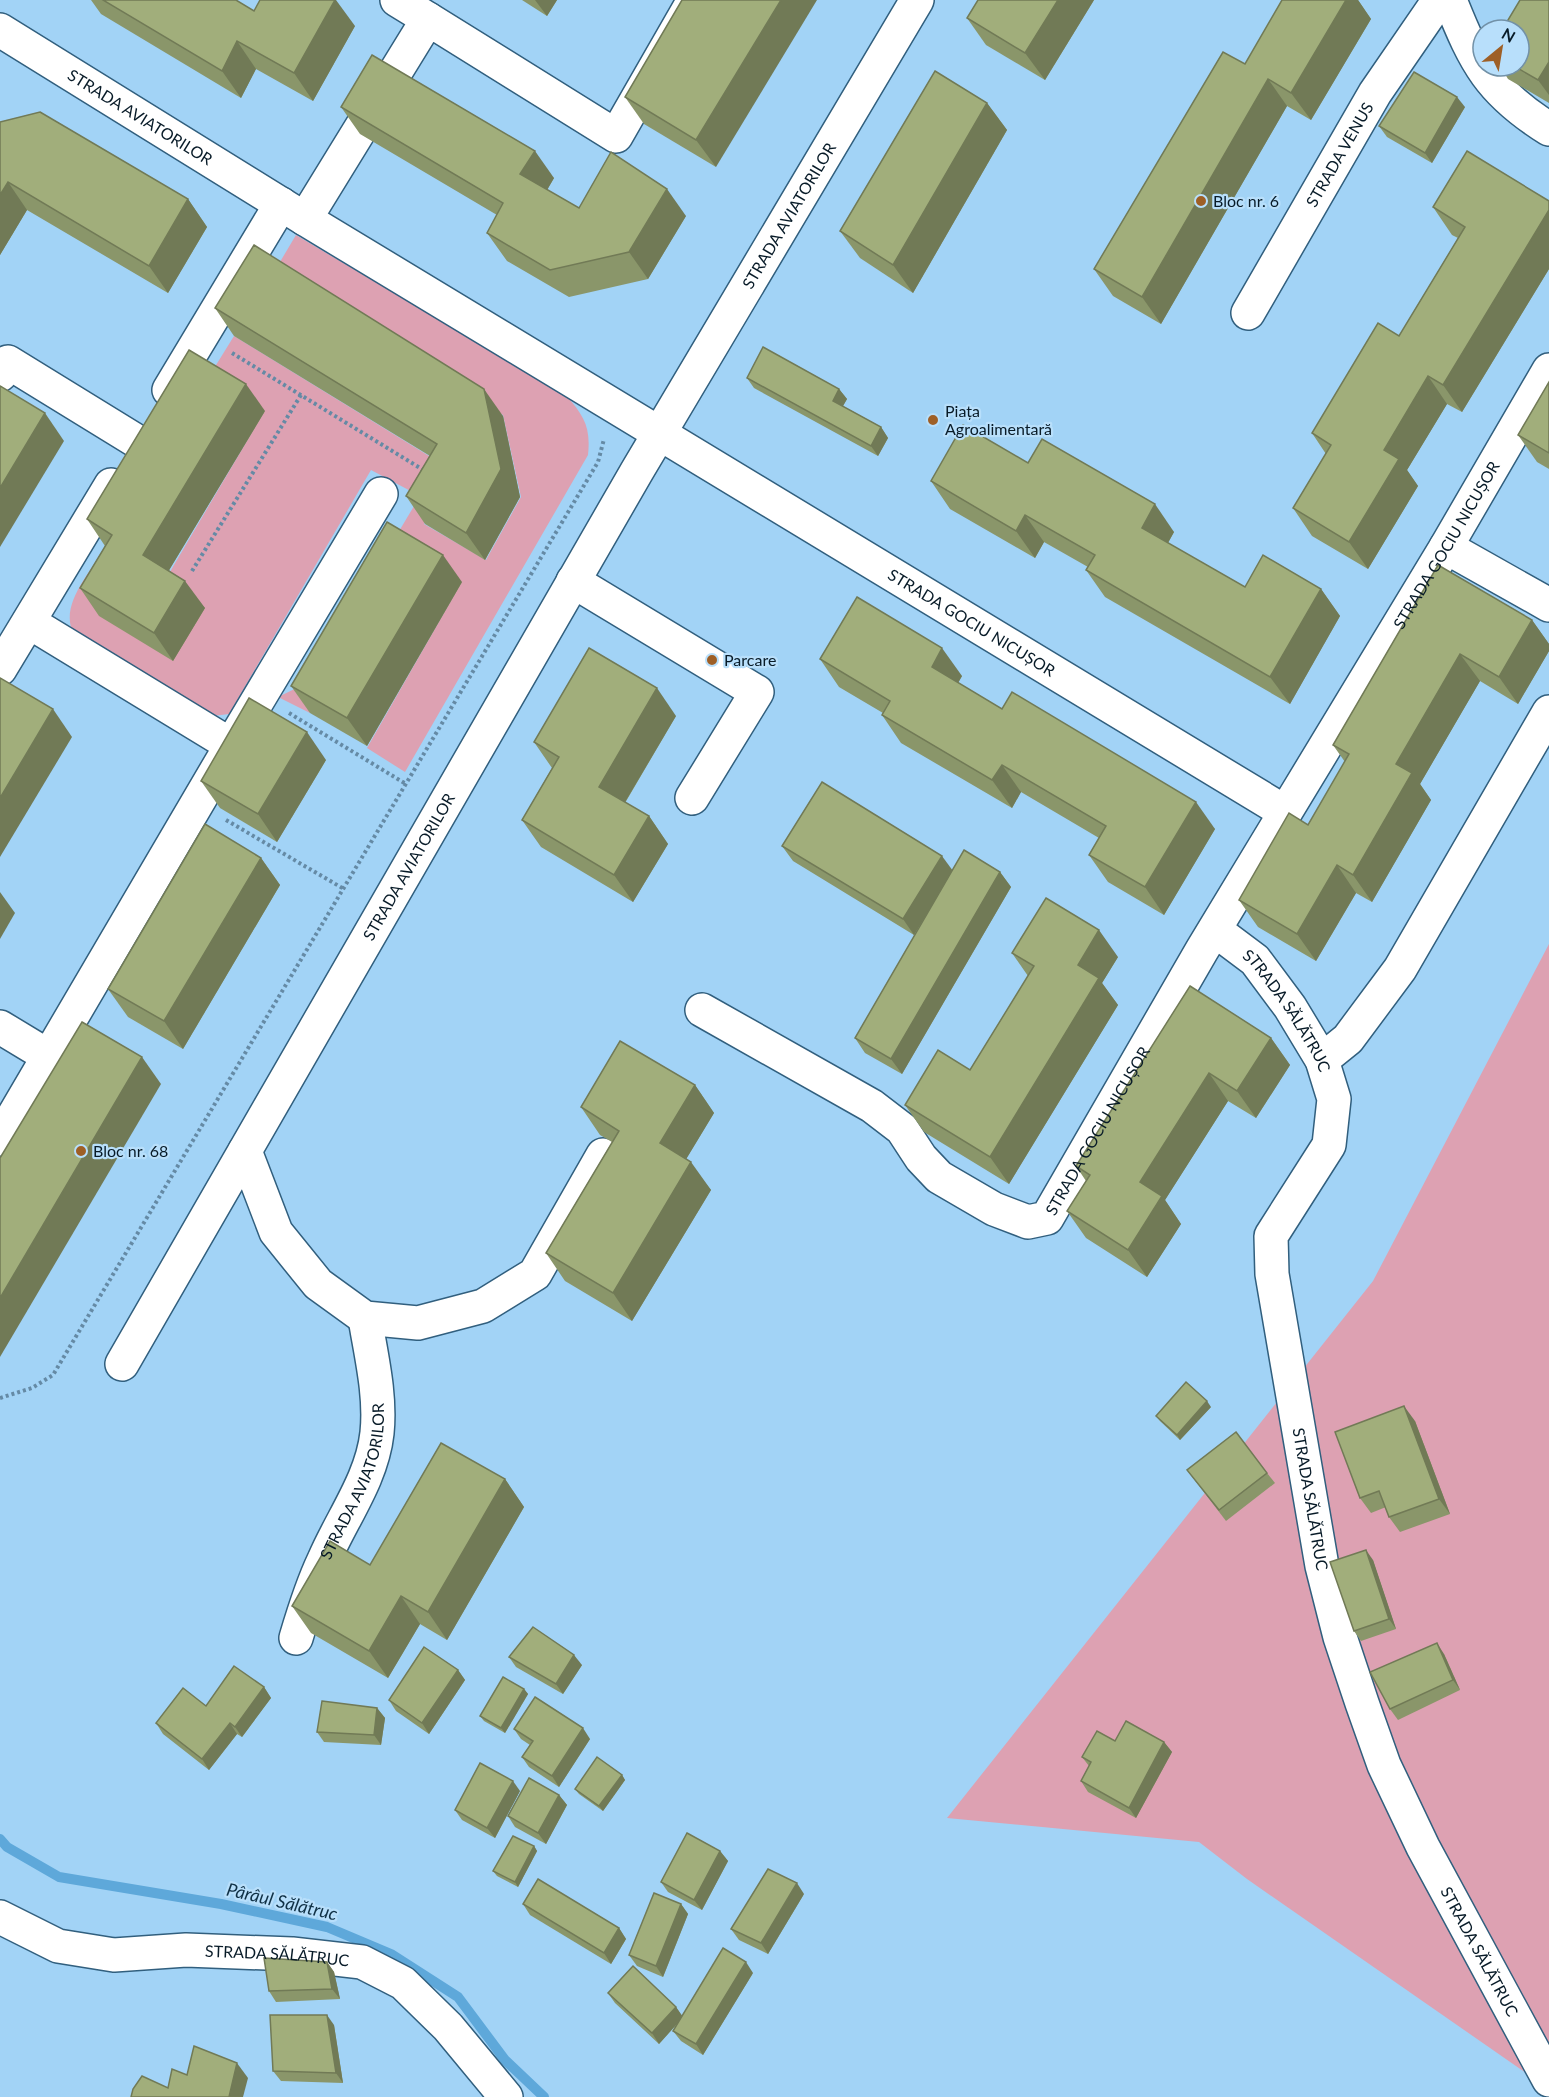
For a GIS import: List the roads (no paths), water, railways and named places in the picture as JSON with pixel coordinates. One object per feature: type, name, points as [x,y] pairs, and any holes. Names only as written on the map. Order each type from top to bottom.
[{"type":"street","points":[[397,0],[616,136],[694,0]]},
{"type":"street","name":"STRADA AVIATORILOR","points":[[122,1364],[659,432],[917,0]]},
{"type":"street","name":"STRADA VENUS","points":[[1248,313],[1375,93],[1439,0]]},
{"type":"street","points":[[1450,0],[1468,44],[1486,77],[1507,99],[1549,129]]},
{"type":"street","points":[[0,669],[202,336],[428,19]]},
{"type":"street","name":"STRADA AVIATORILOR","points":[[0,30],[293,211],[659,432]]},
{"type":"street","points":[[0,375],[8,362],[138,442]]},
{"type":"street","name":"STRADA GOCIU NICUȘOR","points":[[702,1010],[872,1106],[902,1130],[921,1158],[939,1177],[994,1209],[1028,1222],[1047,1218],[1215,930],[1446,547],[1549,370]]},
{"type":"street","name":"STRADA GOCIU NICUȘOR","points":[[659,432],[1285,812]]},
{"type":"street","points":[[0,1138],[381,494]]},
{"type":"street","points":[[1446,547],[1549,605]]},
{"type":"street","points":[[573,580],[757,692],[692,798]]},
{"type":"street","points":[[29,622],[231,745]]},
{"type":"street","points":[[1322,1060],[1348,1039],[1400,969],[1549,712]]},
{"type":"street","name":"STRADA SĂLĂTRUC","points":[[1215,930],[1255,960],[1290,1007],[1322,1060],[1334,1099],[1329,1145],[1271,1236],[1272,1274],[1322,1566],[1340,1637],[1384,1765],[1428,1857],[1549,2080]]},
{"type":"street","points":[[0,1027],[48,1056]]},
{"type":"street","points":[[245,1151],[276,1232],[318,1284],[364,1318],[418,1323],[483,1305],[535,1274],[603,1155]]},
{"type":"street","name":"STRADA AVIATORILOR","points":[[296,1638],[324,1560],[363,1481],[377,1433],[376,1390],[364,1318]]},
{"type":"street","name":"STRADA SĂLĂTRUC","points":[[0,1917],[58,1946],[114,1955],[198,1951],[292,1954],[362,1962],[403,1983],[448,2027],[506,2097]]},
{"type":"waterway","name":"Pârâul Sălătruc","points":[[0,1839],[7,1847],[59,1877],[221,1904],[327,1927],[391,1954],[458,1997],[505,2060],[544,2097]]},
{"type":"place","name":"Bloc nr. 6","points":[[1201,201]]},
{"type":"place","name":"Piața Agroalimentară","points":[[933,420]]},
{"type":"place","name":"Parcare","points":[[712,660]]},
{"type":"place","name":"Bloc nr. 68","points":[[81,1151]]}]
